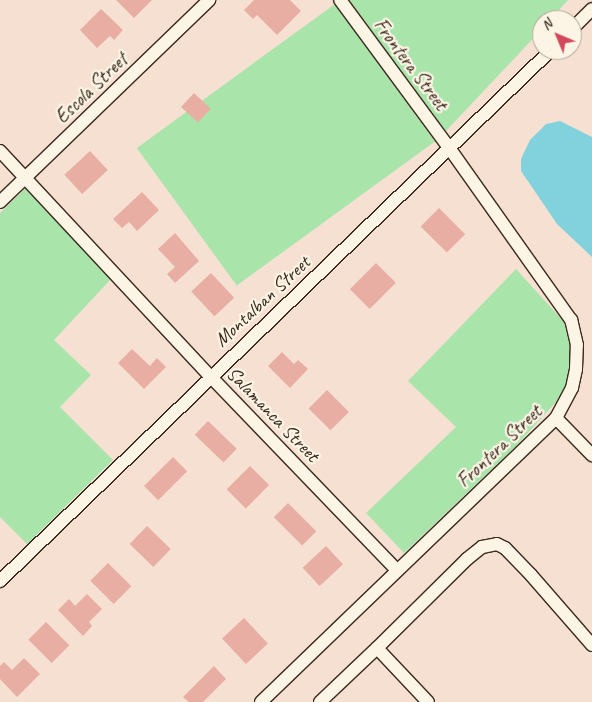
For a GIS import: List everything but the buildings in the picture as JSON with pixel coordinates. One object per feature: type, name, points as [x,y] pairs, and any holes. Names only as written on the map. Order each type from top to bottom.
[{"type":"street","name":"Escola Street","points":[[0,202],[209,0]]},
{"type":"street","name":"Frontera Street","points":[[261,702],[556,418],[572,388],[576,370],[577,345],[571,320],[450,149],[340,0]]},
{"type":"street","points":[[582,19],[592,9]]},
{"type":"street","name":"Montalban Street","points":[[0,581],[210,376],[450,149],[541,60]]},
{"type":"street","name":"Salamanca Street","points":[[0,151],[210,376],[397,570]]},
{"type":"street","points":[[556,418],[592,455]]},
{"type":"street","points":[[320,702],[467,559],[482,547],[497,544],[505,548],[592,645]]},
{"type":"street","points":[[376,648],[428,702]]},
{"type":"green space","points":[[348,0],[568,0],[559,10],[532,10],[532,40],[446,131]]},
{"type":"green space","points":[[335,4],[435,142],[237,286],[137,148]]},
{"type":"green space","points":[[26,188],[111,279],[54,340],[91,375],[60,407],[113,460],[27,544],[0,517],[0,213]]},
{"type":"green space","points":[[516,269],[564,322],[570,345],[566,385],[556,402],[516,446],[404,553],[366,513],[456,427],[408,381]]},
{"type":"water","points":[[560,121],[592,137],[592,257],[557,224],[521,171],[521,159],[530,140],[546,124]]}]
